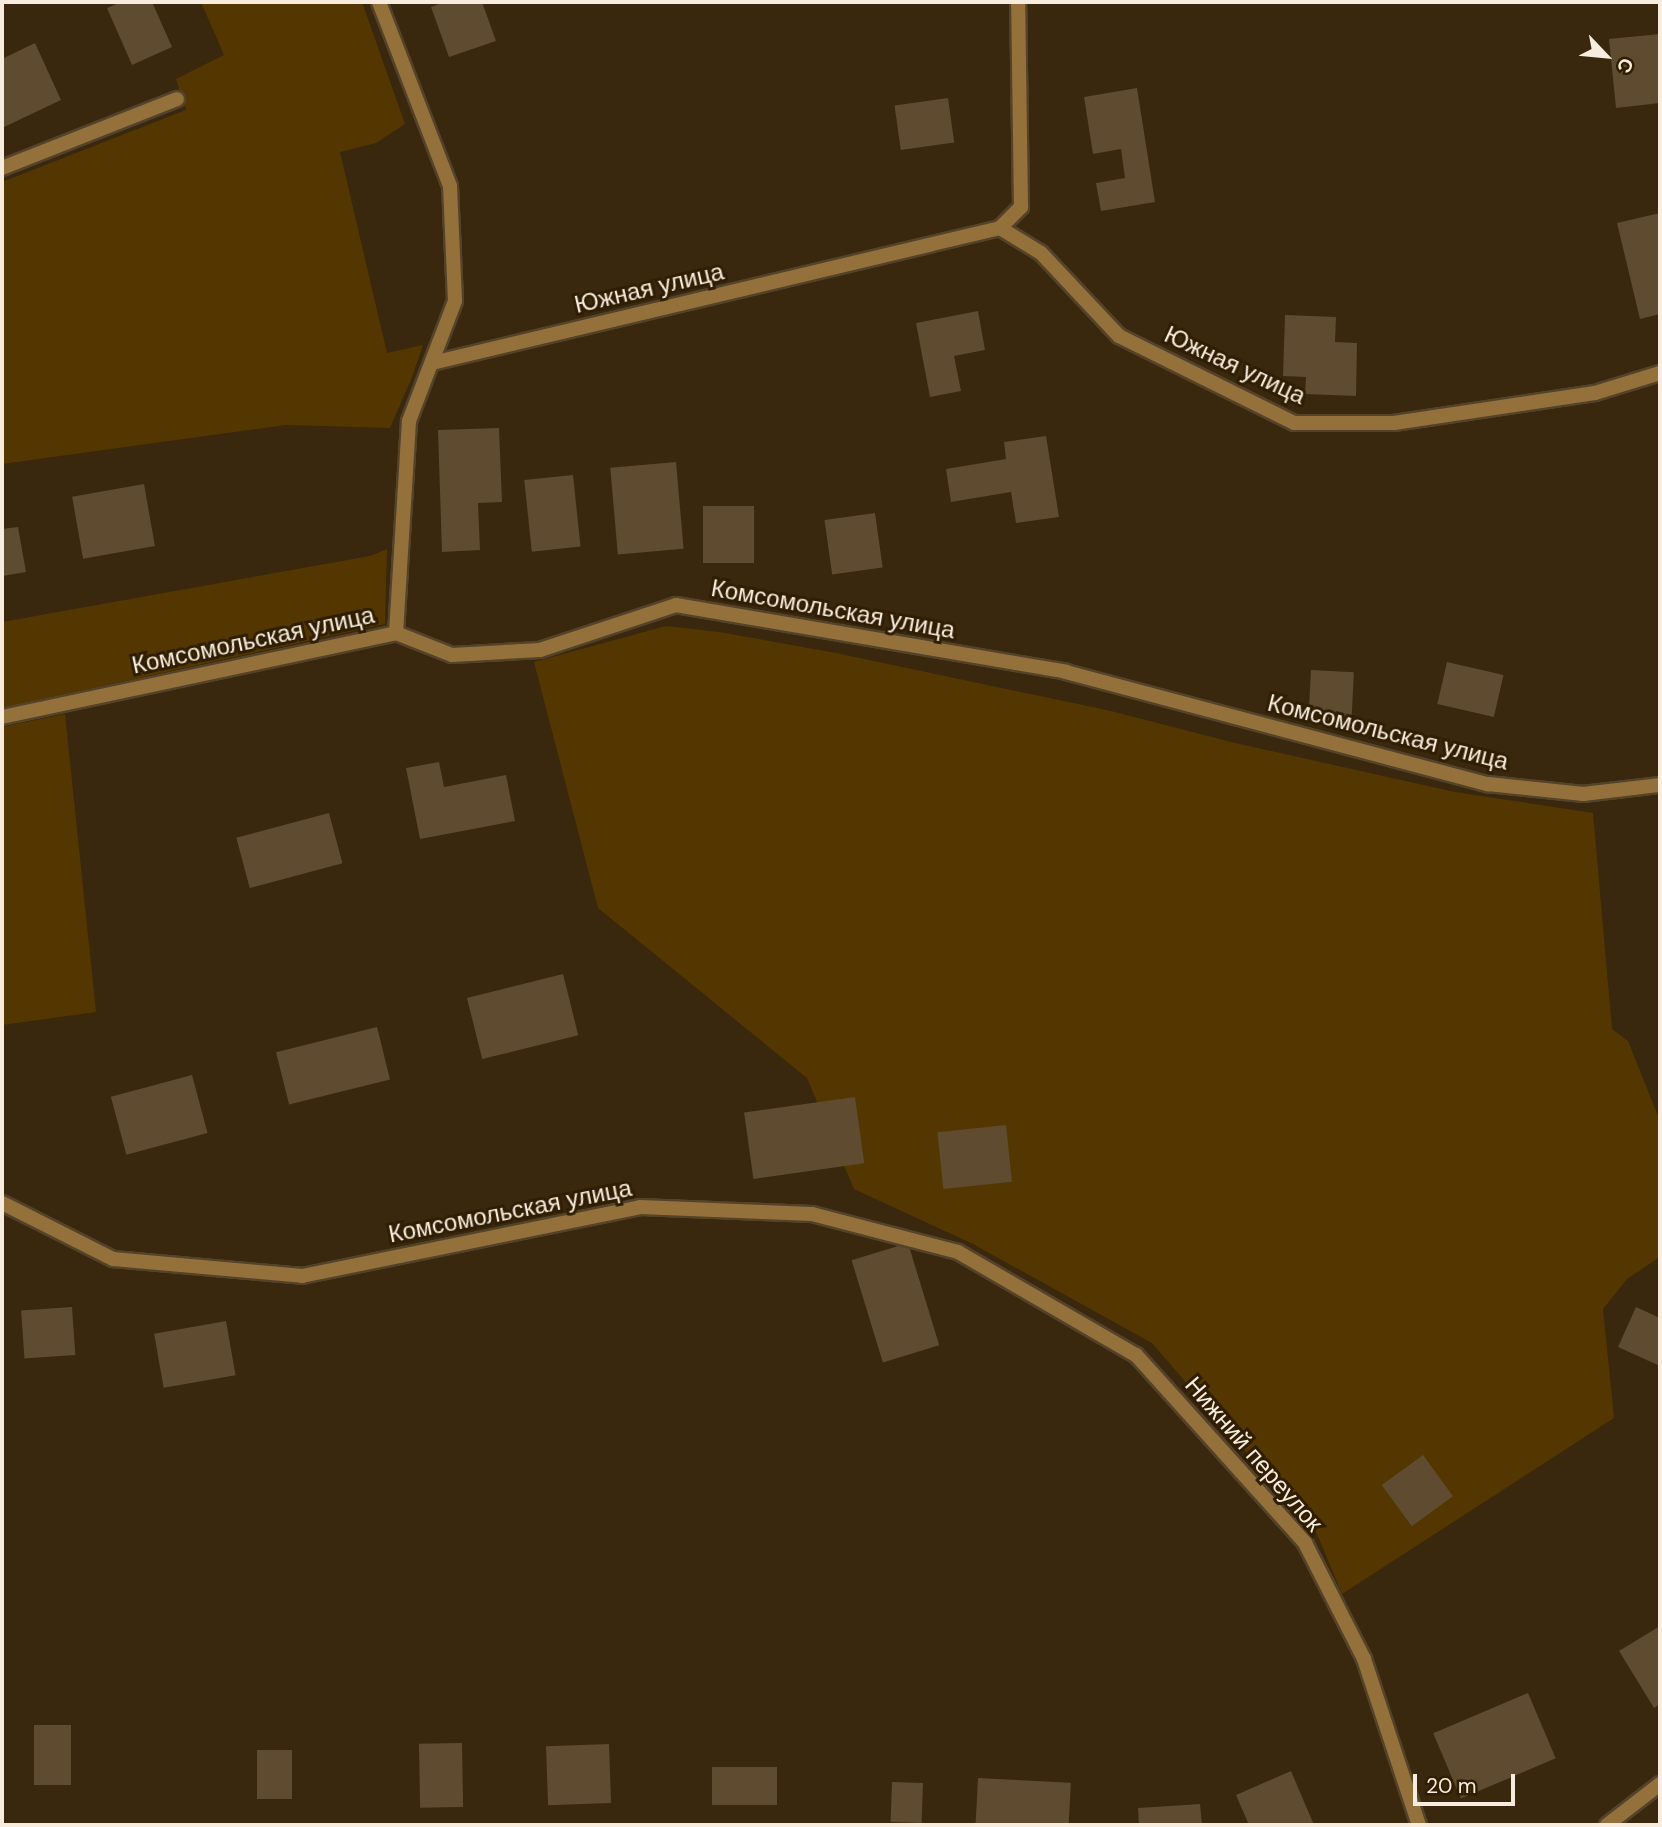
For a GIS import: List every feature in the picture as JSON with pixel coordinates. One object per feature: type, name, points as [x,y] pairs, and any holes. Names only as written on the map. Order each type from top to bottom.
[{"type":"street","points":[[379,2],[450,186],[455,301],[409,421],[397,633]]},
{"type":"street","points":[[1000,228],[1021,207],[1018,2]]},
{"type":"street","points":[[2,168],[177,99]]},
{"type":"street","name":"Южная улица","points":[[432,363],[1000,228],[1041,253],[1119,335],[1294,423],[1394,423],[1595,393],[1660,373]]},
{"type":"street","name":"Комсомольская улица","points":[[2,717],[397,633],[452,654],[540,650],[676,605],[1066,672],[1488,784],[1583,794],[1660,785]]},
{"type":"street","name":"Комсомольская улица","points":[[2,1203],[113,1259],[302,1276],[640,1207],[812,1214],[958,1252],[1136,1355]]},
{"type":"street","name":"Нижний переулок","points":[[1136,1355],[1305,1543],[1364,1659],[1419,1825]]},
{"type":"street","points":[[1606,1825],[1660,1784]]},
{"type":"shaded area","points":[[201,2],[362,2],[405,124],[376,143],[340,152],[387,353],[423,345],[412,377],[390,428],[286,425],[2,464],[2,182],[186,110],[176,79],[224,55]]},
{"type":"shaded area","points":[[387,549],[385,624],[2,708],[2,622],[370,556]]},
{"type":"shaded area","points":[[666,626],[719,632],[836,653],[1111,711],[1235,743],[1455,792],[1593,813],[1612,1029],[1628,1041],[1660,1121],[1660,1257],[1627,1279],[1603,1309],[1614,1418],[1342,1594],[1317,1534],[1152,1343],[973,1244],[854,1189],[807,1078],[598,908],[534,662]]},
{"type":"shaded area","points":[[65,714],[96,1012],[2,1025],[2,727]]},
{"type":"building","points":[[121,2],[152,2],[172,47],[132,65],[107,8]]},
{"type":"building","points":[[444,2],[482,2],[496,41],[449,57],[431,7]]},
{"type":"building","points":[[1660,34],[1660,103],[1616,108],[1609,39]]},
{"type":"building","points":[[35,43],[61,100],[2,128],[2,59]]},
{"type":"building","points":[[1137,88],[1155,202],[1101,211],[1096,183],[1125,178],[1121,149],[1093,154],[1084,97]]},
{"type":"building","points":[[948,98],[954,143],[901,150],[895,106]]},
{"type":"building","points":[[1660,213],[1660,314],[1640,319],[1617,223]]},
{"type":"building","points":[[978,311],[985,350],[954,356],[961,391],[930,397],[916,323]]},
{"type":"building","points":[[1285,315],[1336,317],[1335,342],[1357,343],[1356,396],[1305,394],[1306,377],[1283,376]]},
{"type":"building","points":[[499,428],[502,502],[478,503],[480,550],[442,552],[438,430]]},
{"type":"building","points":[[1046,436],[1059,517],[1016,523],[1011,492],[951,502],[946,469],[1006,459],[1004,442]]},
{"type":"building","points":[[676,462],[684,549],[618,554],[610,468]]},
{"type":"building","points":[[573,475],[581,547],[532,552],[524,480]]},
{"type":"building","points":[[144,484],[155,546],[83,559],[72,497]]},
{"type":"building","points":[[703,506],[754,506],[754,563],[703,563]]},
{"type":"building","points":[[875,513],[883,567],[832,575],[824,520]]},
{"type":"building","points":[[18,527],[26,572],[2,576],[2,529]]},
{"type":"building","points":[[1447,662],[1504,675],[1494,717],[1437,704]]},
{"type":"building","points":[[1311,670],[1354,672],[1351,723],[1308,721]]},
{"type":"building","points":[[439,762],[444,787],[506,775],[515,821],[420,839],[406,768]]},
{"type":"building","points":[[329,813],[342,863],[250,888],[236,838]]},
{"type":"building","points":[[563,974],[578,1035],[482,1059],[467,998]]},
{"type":"building","points":[[377,1027],[390,1079],[289,1105],[276,1052]]},
{"type":"building","points":[[192,1075],[208,1133],[126,1155],[111,1097]]},
{"type":"building","points":[[855,1097],[864,1163],[753,1179],[744,1113]]},
{"type":"building","points":[[1006,1125],[1012,1182],[943,1189],[937,1132]]},
{"type":"building","points":[[908,1243],[939,1345],[883,1363],[852,1260]]},
{"type":"building","points":[[72,1307],[75,1355],[24,1358],[21,1311]]},
{"type":"building","points":[[1636,1307],[1660,1318],[1660,1366],[1618,1347]]},
{"type":"building","points":[[226,1321],[236,1375],[164,1388],[154,1334]]},
{"type":"building","points":[[1423,1455],[1453,1496],[1412,1526],[1382,1485]]},
{"type":"building","points":[[1660,1626],[1660,1704],[1654,1708],[1619,1651]]},
{"type":"building","points":[[1528,1693],[1556,1758],[1461,1799],[1433,1733]]},
{"type":"building","points":[[34,1725],[71,1725],[71,1785],[34,1785]]},
{"type":"building","points":[[462,1743],[463,1807],[420,1808],[419,1744]]},
{"type":"building","points":[[609,1744],[611,1803],[548,1805],[546,1746]]},
{"type":"building","points":[[257,1750],[292,1750],[292,1799],[257,1799]]},
{"type":"building","points":[[712,1767],[777,1767],[777,1805],[712,1805]]},
{"type":"building","points":[[1291,1771],[1314,1825],[1249,1825],[1236,1795]]},
{"type":"building","points":[[978,1778],[1071,1783],[1069,1825],[976,1825]]},
{"type":"building","points":[[892,1782],[923,1783],[922,1823],[891,1822]]},
{"type":"building","points":[[1200,1804],[1202,1825],[1139,1825],[1138,1808]]}]
